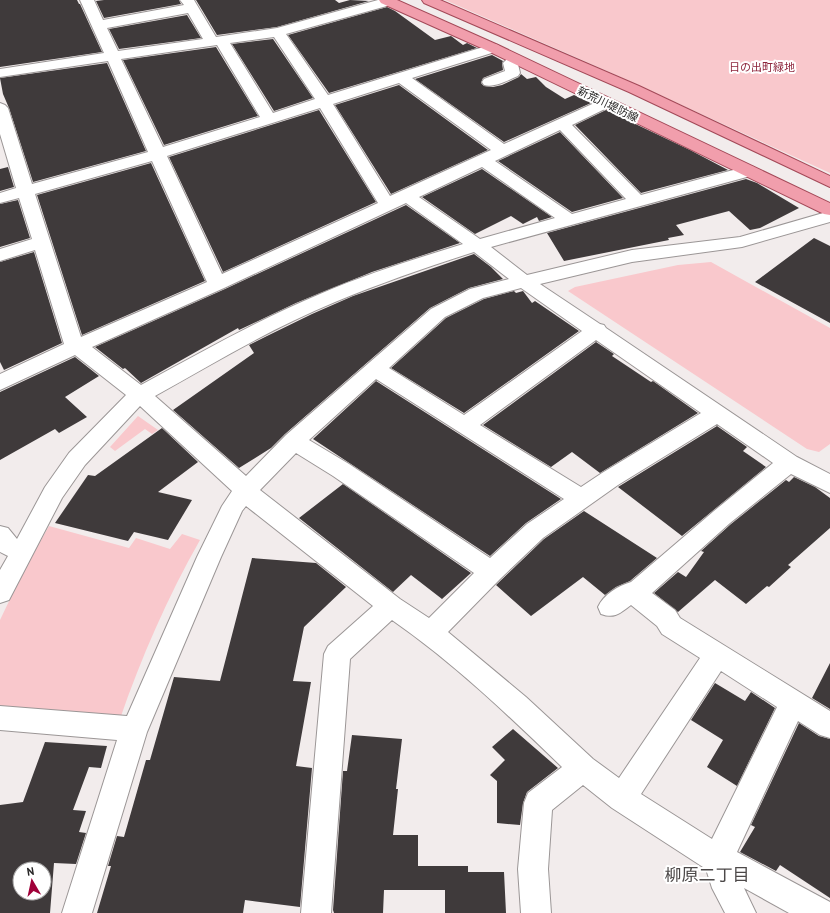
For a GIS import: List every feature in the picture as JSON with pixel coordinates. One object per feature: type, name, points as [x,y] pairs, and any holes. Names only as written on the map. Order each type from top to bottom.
[{"type":"main road","name":"新荒川堤防線","points":[[429,0],[634,89],[830,182]]},
{"type":"main road","name":"新荒川堤防線","points":[[388,1],[493,48],[830,210]]},
{"type":"street","points":[[87,0],[217,284]]},
{"type":"street","points":[[0,73],[278,32],[388,1]]},
{"type":"street","points":[[99,25],[189,4],[217,42],[269,119]]},
{"type":"street","points":[[278,32],[324,101],[384,198],[392,203]]},
{"type":"street","points":[[0,198],[158,154],[493,48]]},
{"type":"street","points":[[489,82],[513,73],[510,63],[515,59]]},
{"type":"street","points":[[402,78],[503,151]]},
{"type":"street","points":[[0,383],[77,346],[217,284],[408,196],[606,103]]},
{"type":"street","points":[[0,108],[72,340],[77,346],[154,406],[246,490],[257,502],[391,606],[431,633],[517,706],[583,768],[622,798],[718,860],[737,867],[819,913]]},
{"type":"street","points":[[563,124],[638,202]]},
{"type":"street","points":[[483,160],[569,220]]},
{"type":"street","points":[[0,592],[53,493],[77,459],[127,405],[140,395],[259,330],[327,298],[401,270],[477,245],[748,171]]},
{"type":"street","points":[[408,196],[477,245],[523,281],[597,330],[717,414],[789,463],[830,484]]},
{"type":"street","points":[[78,913],[134,729],[209,557],[233,506],[246,490],[294,441],[438,313],[477,293],[632,256],[742,242],[830,216]]},
{"type":"street","points":[[0,255],[42,242]]},
{"type":"street","points":[[465,425],[597,330]]},
{"type":"street","points":[[375,369],[582,499]]},
{"type":"street","points":[[431,633],[491,572],[535,531],[610,479],[717,414]]},
{"type":"street","points":[[294,441],[341,470],[491,572]]},
{"type":"street","points":[[610,607],[629,593],[638,591],[722,517],[789,463]]},
{"type":"street","points":[[0,535],[10,547],[22,549]]},
{"type":"street","points":[[635,592],[666,618],[671,626],[830,726]]},
{"type":"street","points":[[316,913],[337,654],[391,606]]},
{"type":"street","points":[[622,798],[717,655]]},
{"type":"street","points":[[741,913],[724,877],[718,860],[792,703]]},
{"type":"street","points":[[0,718],[134,729]]},
{"type":"street","points":[[536,913],[533,869],[538,803],[583,768]]},
{"type":"green space","name":"日の出町緑地","points":[[445,0],[830,0],[830,173],[607,71]]},
{"type":"green space","points":[[711,262],[830,328],[830,444],[819,452],[807,449],[568,291],[575,287],[678,265]]},
{"type":"green space","points":[[138,416],[158,430],[152,434],[145,429],[115,451],[110,447]]},
{"type":"green space","points":[[49,526],[129,548],[136,538],[170,549],[182,534],[200,540],[177,583],[156,628],[120,719],[0,709],[0,620],[24,570]]},
{"type":"building","points":[[0,0],[77,0],[102,52],[0,67]]},
{"type":"building","points":[[179,0],[181,4],[104,18],[96,1]]},
{"type":"building","points":[[196,0],[335,0],[339,3],[350,0],[369,1],[277,27],[217,35]]},
{"type":"building","points":[[387,7],[395,11],[435,40],[451,36],[463,45],[467,43],[477,48],[329,93],[288,35]]},
{"type":"building","points":[[187,15],[201,38],[119,49],[109,29]]},
{"type":"building","points":[[273,39],[313,98],[274,111],[232,44]]},
{"type":"building","points":[[216,47],[258,116],[164,145],[123,60]]},
{"type":"building","points":[[492,55],[503,61],[503,70],[483,78],[481,83],[484,86],[493,87],[502,85],[519,77],[521,74],[527,79],[536,77],[546,87],[565,99],[574,95],[591,103],[504,142],[415,79]]},
{"type":"building","points":[[107,63],[146,151],[33,182],[3,94],[0,78]]},
{"type":"building","points":[[399,85],[488,150],[391,194],[335,105]]},
{"type":"building","points":[[319,110],[376,202],[223,272],[169,157]]},
{"type":"building","points":[[606,110],[728,170],[641,193],[575,125]]},
{"type":"building","points":[[560,132],[623,198],[572,212],[498,161]]},
{"type":"building","points":[[151,163],[205,281],[82,335],[37,195]]},
{"type":"building","points":[[8,167],[14,187],[0,191],[0,169]]},
{"type":"building","points":[[482,169],[552,217],[539,221],[537,217],[523,224],[511,216],[475,234],[422,197]]},
{"type":"building","points":[[746,179],[757,183],[799,208],[760,228],[750,230],[729,211],[676,225],[684,235],[668,238],[669,240],[564,261],[547,233]]},
{"type":"building","points":[[18,200],[30,238],[0,247],[0,204]]},
{"type":"building","points":[[406,205],[460,243],[372,272],[296,303],[239,330],[238,328],[141,383],[125,368],[123,369],[95,347],[225,289]]},
{"type":"building","points":[[814,238],[830,246],[830,323],[755,282]]},
{"type":"building","points":[[34,252],[62,343],[4,370],[0,362],[0,262]]},
{"type":"building","points":[[474,254],[491,267],[503,279],[469,288],[430,308],[285,434],[271,448],[239,468],[173,410],[254,353],[249,345],[353,296]]},
{"type":"building","points":[[514,291],[516,293],[523,291],[532,303],[535,301],[579,331],[464,413],[391,368],[446,318],[484,299]]},
{"type":"building","points":[[596,342],[614,354],[612,356],[651,382],[653,381],[698,413],[600,473],[572,452],[551,467],[483,425]]},
{"type":"building","points":[[75,357],[99,376],[65,397],[87,417],[59,433],[55,429],[0,460],[0,392]]},
{"type":"building","points":[[376,381],[561,499],[526,523],[490,556],[313,439]]},
{"type":"building","points":[[717,426],[747,447],[743,451],[766,467],[682,536],[618,487]]},
{"type":"building","points":[[162,428],[198,462],[158,492],[192,500],[168,540],[134,532],[128,541],[55,523],[88,475],[95,476]]},
{"type":"building","points":[[794,477],[815,487],[830,498],[830,528],[788,565],[791,567],[769,587],[767,586],[746,604],[715,580],[678,612],[654,593],[678,572],[686,577],[704,552],[701,551],[731,524],[786,480],[789,482]]},
{"type":"building","points":[[343,484],[471,573],[442,599],[411,575],[393,592],[299,518]]},
{"type":"building","points":[[584,511],[657,558],[630,581],[616,587],[605,595],[583,577],[531,616],[496,585],[544,539]]},
{"type":"building","points":[[252,558],[316,563],[346,587],[304,627],[293,681],[311,682],[296,766],[312,768],[300,907],[245,900],[243,913],[97,913],[111,866],[108,866],[117,836],[124,837],[146,760],[150,760],[174,677],[220,681]]},
{"type":"building","points":[[830,663],[830,709],[812,698]]},
{"type":"building","points":[[715,683],[745,701],[751,692],[775,708],[737,786],[707,767],[723,740],[691,720]]},
{"type":"building","points":[[799,723],[819,736],[830,739],[830,898],[780,865],[776,871],[740,852],[755,827],[751,825]]},
{"type":"building","points":[[513,729],[558,768],[527,792],[523,803],[520,825],[497,823],[497,781],[490,775],[505,760],[492,747]]},
{"type":"building","points":[[352,735],[402,739],[396,789],[398,789],[393,835],[418,835],[418,866],[468,866],[468,872],[504,872],[506,913],[445,913],[445,890],[384,890],[383,913],[334,913],[343,771],[347,771]]},
{"type":"building","points":[[45,742],[107,746],[101,768],[89,767],[73,810],[86,811],[79,832],[86,833],[76,864],[54,863],[52,888],[52,861],[12,861],[12,901],[51,901],[50,913],[0,913],[0,805],[23,802]]},
{"type":"district","name":"柳原二丁目","points":[[707,875]]}]
